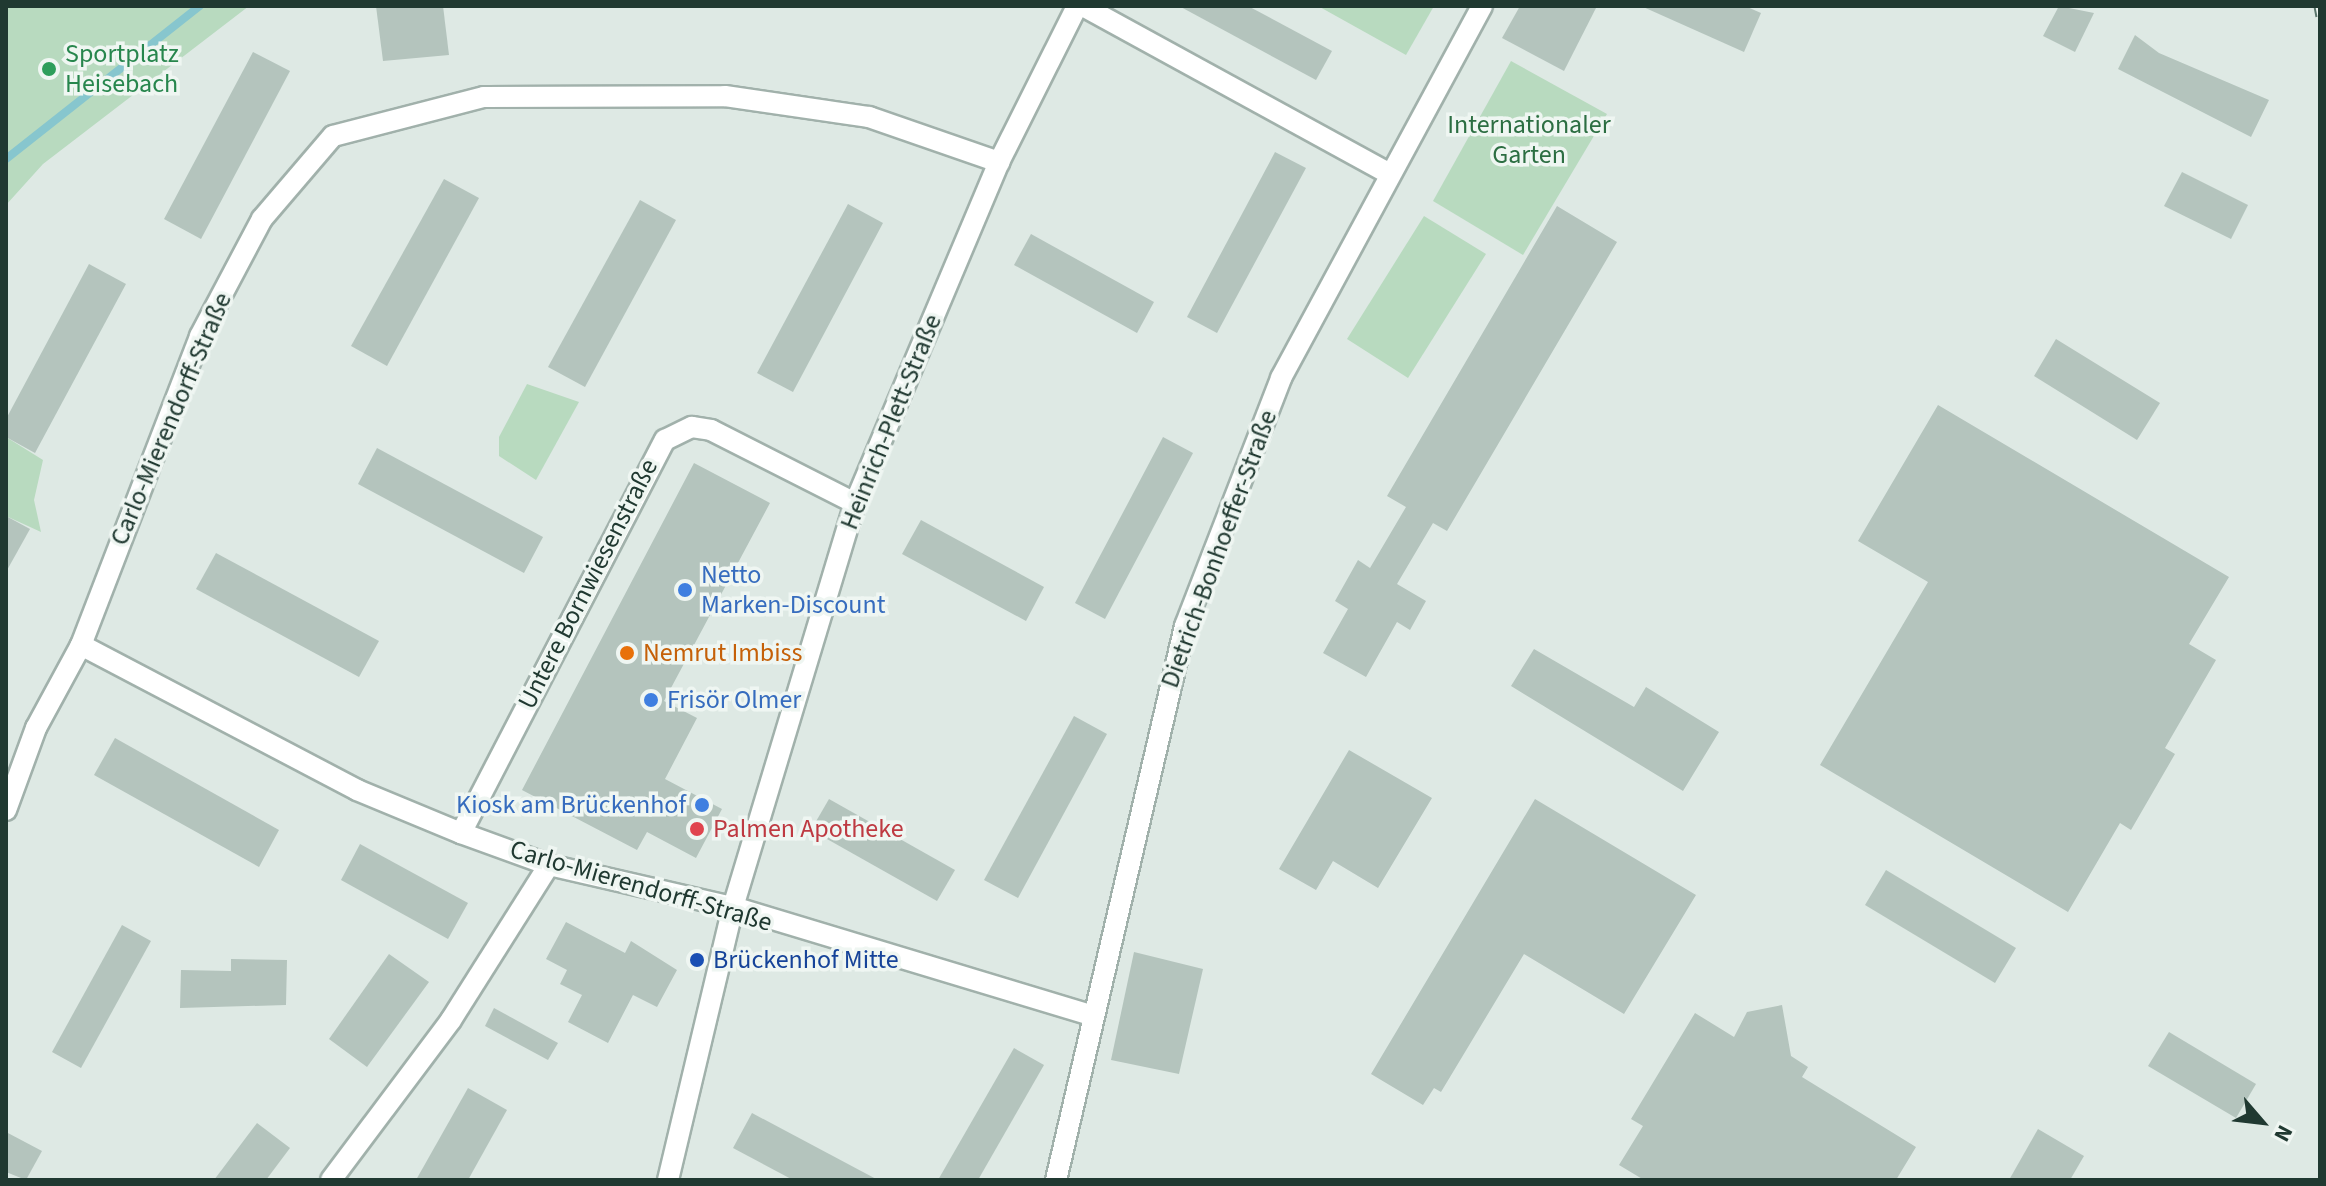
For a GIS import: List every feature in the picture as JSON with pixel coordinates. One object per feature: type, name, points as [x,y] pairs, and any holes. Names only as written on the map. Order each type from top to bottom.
[{"type":"street","name":"Heinrich-Plett-Straße","points":[[668,1180],[733,907],[855,503],[999,162],[1077,6]]},
{"type":"street","points":[[1083,6],[1390,174]]},
{"type":"street","name":"Dietrich-Bonhoeffer-Straße","points":[[1056,1180],[1090,1015],[1185,626],[1281,378],[1482,6]]},
{"type":"street","name":"Carlo-Mierendorff-Straße","points":[[6,810],[36,728],[81,645],[200,336],[278,195],[333,136],[484,97],[725,96],[869,117],[999,162]]},
{"type":"street","name":"Untere Bornwiesenstraße","points":[[461,833],[665,440],[692,427],[711,430],[855,503]]},
{"type":"street","name":"Carlo-Mierendorff-Straße","points":[[81,645],[357,790],[461,833],[549,865],[733,907],[1090,1015]]},
{"type":"street","points":[[331,1180],[451,1020],[549,865]]},
{"type":"green space","points":[[6,6],[249,6],[43,164],[6,205]]},
{"type":"green space","points":[[1318,6],[1434,6],[1406,55]]},
{"type":"green space","name":"Internationaler Garten","points":[[1511,61],[1607,114],[1523,255],[1433,201]]},
{"type":"green space","points":[[1424,216],[1486,254],[1408,378],[1347,339]]},
{"type":"green space","points":[[527,384],[579,402],[536,480],[499,456],[499,437]]},
{"type":"green space","points":[[6,437],[43,460],[34,500],[41,532],[6,516]]},
{"type":"building","points":[[376,6],[443,6],[449,55],[383,61]]},
{"type":"building","points":[[1179,6],[1248,6],[1332,51],[1316,80]]},
{"type":"building","points":[[1520,6],[1597,6],[1564,71],[1502,38]]},
{"type":"building","points":[[1641,6],[1745,6],[1761,13],[1744,52]]},
{"type":"building","points":[[2059,6],[2094,13],[2075,52],[2043,36]]},
{"type":"building","points":[[2135,35],[2159,53],[2269,100],[2251,137],[2118,69]]},
{"type":"building","points":[[253,52],[290,71],[201,239],[164,219]]},
{"type":"building","points":[[1275,152],[1306,168],[1217,333],[1187,317]]},
{"type":"building","points":[[2182,172],[2248,205],[2231,239],[2164,206]]},
{"type":"building","points":[[444,179],[479,198],[387,366],[351,346]]},
{"type":"building","points":[[640,200],[676,220],[585,387],[548,367]]},
{"type":"building","points":[[848,204],[883,223],[793,392],[757,373]]},
{"type":"building","points":[[1557,206],[1617,242],[1447,531],[1433,523],[1397,584],[1426,601],[1410,630],[1397,622],[1366,677],[1323,653],[1348,609],[1335,601],[1358,560],[1370,568],[1406,507],[1387,496]]},
{"type":"building","points":[[1031,234],[1154,302],[1137,333],[1014,265]]},
{"type":"building","points":[[89,264],[126,284],[35,453],[6,437],[6,419]]},
{"type":"building","points":[[2056,339],[2160,403],[2137,440],[2034,376]]},
{"type":"building","points":[[1938,405],[2229,577],[2189,644],[2216,660],[2165,748],[2175,754],[2131,830],[2120,823],[2068,912],[1820,765],[1928,582],[1858,541]]},
{"type":"building","points":[[1163,437],[1193,453],[1105,619],[1075,603]]},
{"type":"building","points":[[377,448],[543,537],[524,573],[358,484]]},
{"type":"building","points":[[694,463],[770,503],[664,701],[697,718],[665,779],[722,809],[696,858],[647,832],[637,850],[522,790]]},
{"type":"building","points":[[6,516],[30,529],[6,572]]},
{"type":"building","points":[[921,520],[1044,587],[1026,621],[902,554]]},
{"type":"building","points":[[216,553],[379,641],[359,677],[196,589]]},
{"type":"building","points":[[1534,649],[1634,707],[1646,687],[1719,732],[1683,791],[1511,686]]},
{"type":"building","points":[[1074,716],[1107,734],[1018,898],[984,880]]},
{"type":"building","points":[[115,738],[279,830],[259,867],[94,775]]},
{"type":"building","points":[[1349,750],[1432,798],[1378,888],[1333,861],[1316,890],[1279,869]]},
{"type":"building","points":[[829,799],[955,870],[937,901],[811,830]]},
{"type":"building","points":[[1535,799],[1696,895],[1624,1014],[1524,954],[1441,1092],[1434,1088],[1423,1105],[1371,1074]]},
{"type":"building","points":[[360,844],[468,903],[448,939],[341,880]]},
{"type":"building","points":[[1886,870],[2016,948],[1995,983],[1865,905]]},
{"type":"building","points":[[566,922],[625,953],[631,941],[677,970],[657,1007],[633,995],[608,1043],[568,1022],[582,995],[560,984],[567,970],[546,959]]},
{"type":"building","points":[[122,925],[151,941],[81,1068],[52,1052]]},
{"type":"building","points":[[1134,952],[1203,969],[1179,1074],[1111,1060]]},
{"type":"building","points":[[389,954],[429,982],[367,1067],[329,1039]]},
{"type":"building","points":[[231,959],[287,960],[286,1005],[180,1008],[181,970],[231,971]]},
{"type":"building","points":[[1782,1005],[1791,1056],[1808,1067],[1802,1077],[1916,1147],[1896,1180],[1644,1180],[1619,1165],[1643,1126],[1631,1119],[1695,1013],[1734,1037],[1747,1012]]},
{"type":"building","points":[[494,1008],[558,1043],[548,1060],[485,1026]]},
{"type":"building","points":[[2169,1032],[2256,1084],[2236,1118],[2148,1066]]},
{"type":"building","points":[[1014,1048],[1044,1065],[978,1180],[938,1180]]},
{"type":"building","points":[[468,1088],[507,1110],[468,1180],[416,1180]]},
{"type":"building","points":[[752,1113],[878,1180],[793,1180],[733,1148]]},
{"type":"building","points":[[257,1123],[290,1148],[266,1180],[214,1180]]},
{"type":"building","points":[[2038,1129],[2084,1156],[2070,1180],[2009,1180]]},
{"type":"building","points":[[6,1132],[42,1151],[26,1180],[6,1172]]},
{"type":"waterway","points":[[6,159],[200,6]]},
{"type":"railway","points":[[2318,6],[2320,16]]},
{"type":"place","name":"Sportplatz Heisebach","points":[[49,69]]},
{"type":"place","name":"Netto Marken-Discount","points":[[685,590]]},
{"type":"place","name":"Nemrut Imbiss","points":[[627,653]]},
{"type":"place","name":"Frisör Olmer","points":[[651,700]]},
{"type":"place","name":"Kiosk am Brückenhof","points":[[702,805]]},
{"type":"place","name":"Palmen Apotheke","points":[[697,829]]},
{"type":"place","name":"Brückenhof Mitte","points":[[697,960]]}]
